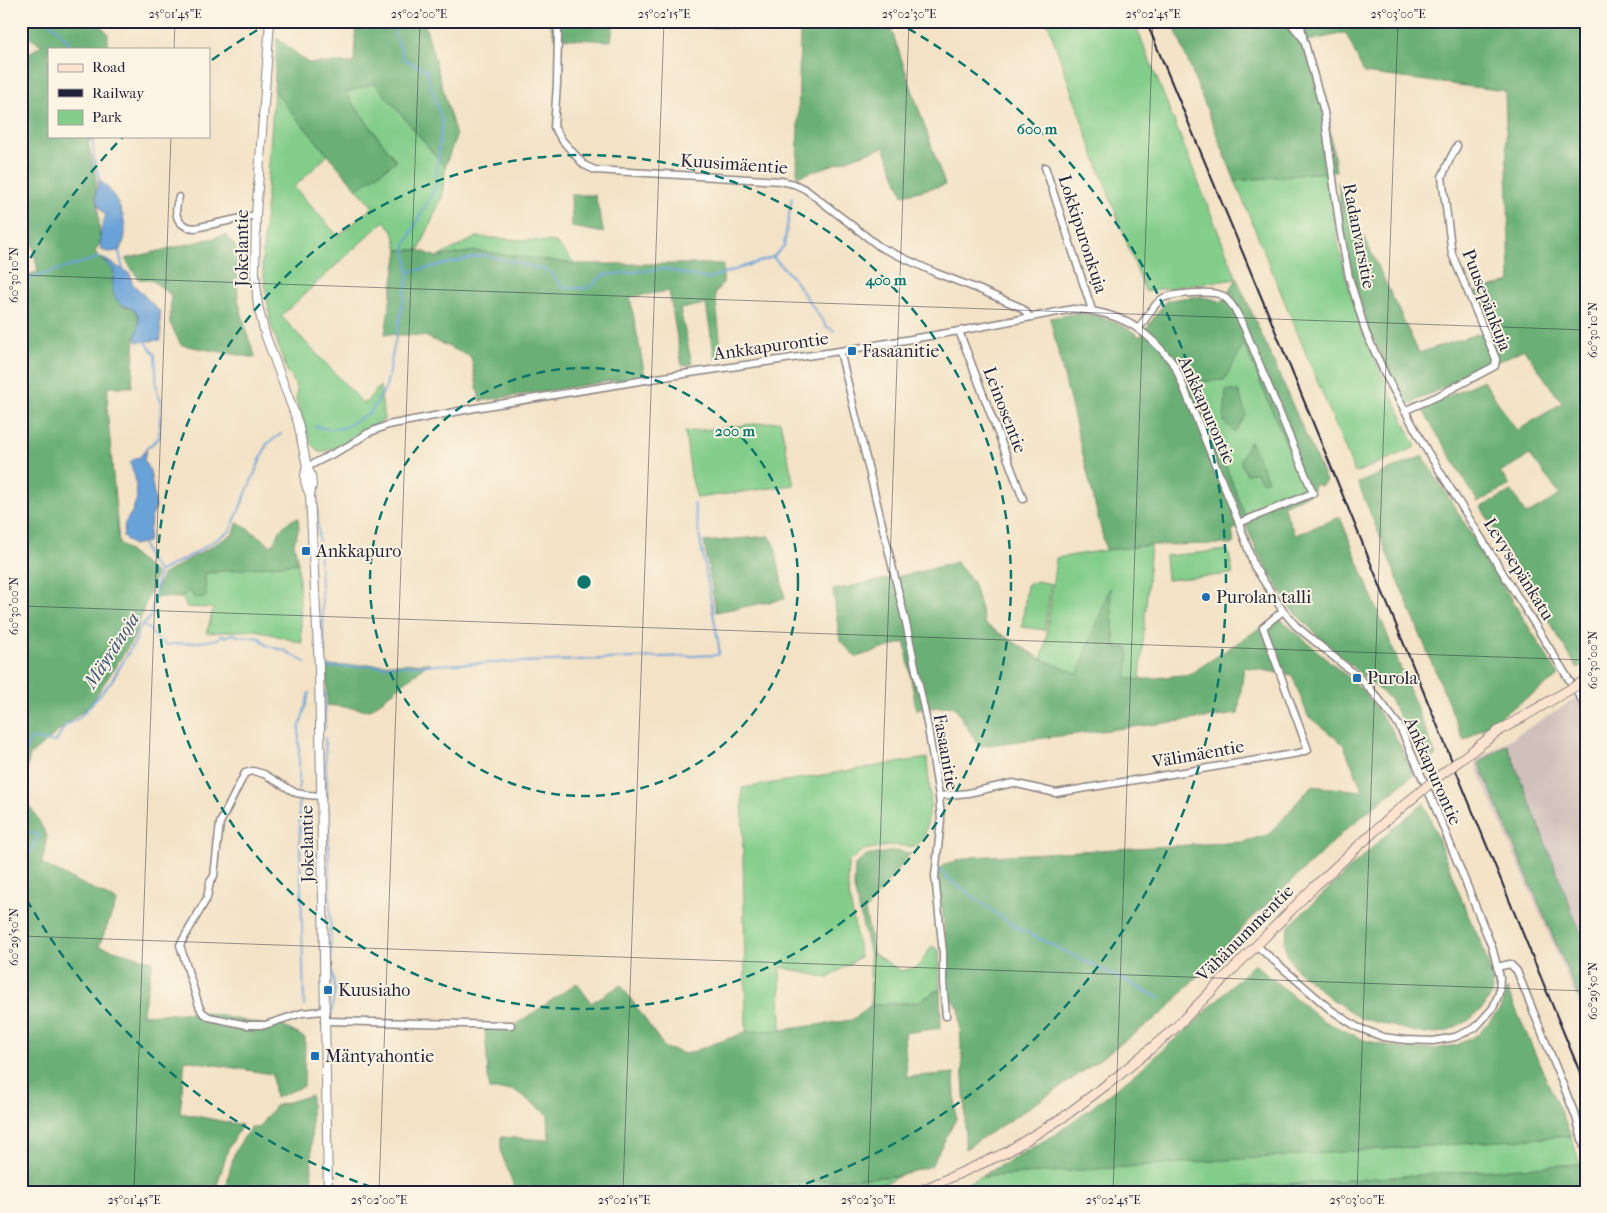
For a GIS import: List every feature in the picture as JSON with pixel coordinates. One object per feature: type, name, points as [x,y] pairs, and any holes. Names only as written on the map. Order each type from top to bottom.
[{"type":"main road","name":"Vähänummentie","points":[[918,1192],[1005,1153],[1065,1116],[1118,1076],[1174,1028],[1313,888],[1390,817],[1497,732],[1586,680]]},
{"type":"street","name":"Jokelantie","points":[[270,21],[256,215],[254,274],[258,306],[265,334],[298,422],[307,466],[304,474],[305,481],[310,495],[319,668],[328,1192]]},
{"type":"street","name":"Kuusimäentie","points":[[555,21],[558,32],[554,127],[562,140],[584,164],[595,170],[781,181],[794,184],[805,189],[880,247],[936,273],[1020,307],[1029,317]]},
{"type":"street","name":"Radanvarsitie","points":[[1289,21],[1304,40],[1324,112],[1340,230],[1349,277],[1366,333],[1404,411],[1426,449]]},
{"type":"street","points":[[1300,21],[1304,40]]},
{"type":"street","name":"Puusepänkuja","points":[[1404,411],[1438,396],[1495,366],[1496,360],[1452,254],[1442,177],[1457,146]]},
{"type":"street","name":"Lokkipuronkuja","points":[[1045,167],[1092,310]]},
{"type":"street","points":[[179,197],[175,207],[175,215],[190,228],[256,215]]},
{"type":"street","points":[[1139,328],[1153,307],[1164,298],[1209,292],[1222,295],[1235,309],[1246,329],[1314,493],[1239,523]]},
{"type":"street","name":"Ankkapurontie","points":[[307,466],[348,446],[368,433],[388,425],[475,408],[662,377],[960,331],[1073,308],[1111,315],[1139,328],[1160,346],[1175,366],[1239,523],[1254,566],[1283,611],[1296,626],[1362,680],[1400,727],[1433,802],[1492,947],[1500,977],[1499,993],[1493,1008],[1475,1028],[1455,1037],[1433,1041],[1406,1040],[1383,1036],[1357,1027],[1331,1010],[1256,946]]},
{"type":"street","name":"Leinosentie","points":[[960,331],[1023,499]]},
{"type":"street","name":"Fasaanitie","points":[[840,351],[906,623],[928,728],[939,796],[941,820],[935,876],[943,954],[946,1016]]},
{"type":"street","name":"Levysepänkatu","points":[[1426,449],[1586,706]]},
{"type":"street","name":"Välimäentie","points":[[939,796],[968,793],[1013,783],[1056,793],[1308,750],[1263,627],[1283,611]]},
{"type":"street","points":[[321,796],[296,793],[264,774],[253,771],[245,773],[220,823],[214,876],[210,882],[207,898],[180,945],[199,1006],[202,1012],[210,1017],[247,1025],[265,1025],[302,1013],[324,1011]]},
{"type":"street","points":[[1497,966],[1510,964],[1517,971],[1576,1117],[1586,1154]]},
{"type":"street","points":[[324,1021],[512,1025]]},
{"type":"shaded area","points":[[1586,692],[1586,1021],[1474,762]]},
{"type":"green space","points":[[21,21],[95,21],[108,33],[108,48],[48,48],[48,138],[99,138],[88,142],[96,180],[95,198],[98,206],[100,243],[95,252],[114,271],[122,306],[134,309],[138,316],[139,328],[135,337],[132,387],[108,387],[107,407],[119,543],[156,574],[133,639],[90,705],[30,755],[22,791],[47,836],[42,864],[117,901],[99,946],[153,961],[142,1015],[202,1012],[265,1025],[281,1025],[305,1038],[304,1086],[275,1098],[272,1074],[185,1060],[180,1113],[242,1125],[228,1149],[215,1192],[21,1192],[21,276],[38,272],[21,187],[21,58],[42,45],[21,33]]},
{"type":"green space","points":[[356,21],[424,21],[456,136],[445,167],[375,83],[345,93],[396,161],[357,189],[274,91],[277,38],[308,63],[354,63]]},
{"type":"green space","points":[[549,21],[614,21],[611,41],[555,38]]},
{"type":"green space","points":[[699,21],[893,21],[889,23],[945,185],[903,195],[884,147],[797,177],[800,30],[706,27]]},
{"type":"green space","points":[[1047,21],[1134,21],[1237,279],[1145,291],[1091,147]]},
{"type":"green space","points":[[1172,21],[1186,21],[1190,28],[1196,21],[1586,22],[1586,664],[1577,668],[1481,507],[1512,491],[1526,515],[1560,495],[1530,455],[1500,472],[1510,485],[1478,502],[1422,409],[1483,380],[1517,431],[1562,403],[1524,349],[1405,406],[1370,332],[1353,278],[1343,229],[1338,182],[1419,353],[1492,329],[1475,292],[1510,282],[1505,91],[1364,73],[1346,33],[1307,41],[1327,110],[1336,171],[1235,181]]},
{"type":"green space","points":[[375,82],[445,167],[442,197],[419,250],[398,250],[393,231],[384,221],[281,316],[364,404],[380,386],[384,420],[338,447],[320,453],[311,444],[296,400],[297,390],[292,378],[288,374],[271,325],[262,264],[274,91],[328,155],[294,187],[338,236],[373,207],[357,189],[396,161],[345,93]]},
{"type":"green space","points":[[1327,172],[1335,228],[1346,277],[1363,334],[1416,447],[1355,473],[1235,181]]},
{"type":"green space","points":[[571,195],[595,195],[604,233],[572,227]]},
{"type":"green space","points":[[226,235],[236,248],[238,299],[248,337],[256,358],[181,345],[170,323],[171,295],[153,281],[139,279],[125,259]]},
{"type":"green space","points":[[477,237],[556,242],[575,264],[476,251],[437,257]]},
{"type":"green space","points":[[398,250],[419,250],[437,257],[476,251],[576,264],[723,264],[723,283],[715,293],[722,357],[715,360],[706,304],[680,309],[692,364],[682,366],[669,291],[630,297],[645,376],[480,401],[471,357],[425,336],[385,334]]},
{"type":"green space","points":[[1237,279],[1326,481],[1321,486],[1314,484],[1312,493],[1283,505],[1295,535],[1340,517],[1436,756],[1424,762],[1390,699],[1325,643],[1291,609],[1257,552],[1246,525],[1232,530],[1234,544],[1151,545],[1106,550],[1050,318],[1073,314],[1091,315],[1117,323],[1140,337],[1166,301],[1187,297],[1201,297],[1222,302]],"holes":[[[1244,344],[1307,492],[1245,516],[1193,382],[1224,380]]]},
{"type":"green space","points":[[1244,344],[1307,493],[1245,516],[1193,381],[1224,380]]},
{"type":"green space","points":[[1226,390],[1239,392],[1246,415],[1235,432],[1224,422]]},
{"type":"green space","points":[[780,421],[794,485],[697,498],[691,476],[685,432]]},
{"type":"green space","points":[[1250,441],[1268,480],[1263,482],[1256,473],[1246,474],[1240,461]]},
{"type":"green space","points":[[1423,456],[1559,676],[1464,741],[1358,483]]},
{"type":"green space","points":[[298,518],[299,528],[294,543],[298,563],[205,573],[206,597],[194,598],[190,590],[182,598],[154,597],[162,575],[233,534],[238,522],[272,546],[284,525]]},
{"type":"green space","points":[[769,536],[775,547],[785,599],[716,612],[704,542]]},
{"type":"green space","points":[[1151,545],[1140,680],[1127,678],[1115,647],[1110,589],[1078,674],[1041,659],[1045,647],[1056,558]]},
{"type":"green space","points":[[1227,550],[1233,574],[1167,580],[1165,556]]},
{"type":"green space","points":[[956,562],[973,582],[985,624],[1041,659],[1078,674],[1110,587],[1115,647],[1129,648],[1127,678],[1139,680],[1190,674],[1257,630],[1280,619],[1363,690],[1392,730],[1414,774],[1347,829],[1248,922],[1164,1012],[1064,1085],[965,1149],[965,1110],[959,1008],[947,995],[947,952],[938,870],[945,864],[972,857],[1243,842],[1270,834],[1311,786],[1363,791],[1343,744],[1308,716],[1292,675],[1244,667],[1238,714],[979,746],[954,706],[916,709],[905,642],[856,657],[840,641],[833,590],[920,572]]},
{"type":"green space","points":[[298,563],[302,643],[256,630],[207,633],[213,608],[187,607],[182,598],[205,573]]},
{"type":"green space","points":[[1037,581],[1051,584],[1045,630],[1022,627],[1027,585]]},
{"type":"green space","points":[[429,663],[370,710],[327,705],[327,666]]},
{"type":"green space","points":[[1507,744],[1586,947],[1586,1014],[1479,763]]},
{"type":"green space","points":[[927,758],[931,802],[925,835],[916,847],[895,845],[863,850],[848,862],[848,888],[860,957],[828,978],[780,967],[781,1030],[746,1032],[742,788]]},
{"type":"green space","points":[[1424,803],[1467,913],[1482,945],[1491,974],[1493,992],[1482,1009],[1469,1020],[1445,1032],[1424,1034],[1360,1018],[1329,997],[1295,968],[1288,956],[1284,943],[1289,926],[1392,829]]},
{"type":"green space","points":[[895,851],[911,853],[865,911],[874,954],[870,956],[854,888],[855,865],[865,856]]},
{"type":"green space","points":[[932,946],[939,950],[940,989],[918,1002],[871,1005],[870,956],[874,954],[901,971],[918,967]]},
{"type":"green space","points":[[1254,964],[1322,1020],[1364,1040],[1404,1049],[1435,1049],[1457,1045],[1479,1034],[1500,1009],[1507,989],[1571,1136],[980,1177],[1056,1134],[1099,1102],[1142,1068],[1197,1020]]},
{"type":"green space","points":[[577,983],[591,1003],[621,985],[665,1048],[686,1054],[746,1032],[781,1030],[852,1020],[871,1005],[918,1002],[940,989],[941,1028],[904,1033],[907,1077],[954,1073],[956,1119],[931,1166],[897,1176],[636,1192],[516,1192],[501,1152],[501,1137],[549,1140],[548,1114],[514,1090],[489,1090],[485,1028],[511,1028]]},
{"type":"green space","points":[[311,1095],[312,1192],[224,1192],[235,1151],[251,1127],[258,1128],[275,1106]]},
{"type":"green space","points":[[1571,1136],[1580,1164],[1175,1192],[950,1192],[980,1177]]},
{"type":"green space","points":[[1580,1164],[1586,1174],[1586,1192],[1175,1192]]},
{"type":"green space","points":[[900,1176],[864,1192],[636,1192]]},
{"type":"water","points":[[99,179],[112,193],[122,212],[125,233],[119,251],[109,252],[101,250],[101,233],[106,216],[99,206],[97,199]]},
{"type":"water","points":[[101,257],[130,274],[132,283],[160,312],[161,340],[137,342],[135,337],[139,326],[138,314],[119,303],[114,296],[114,271]]},
{"type":"water","points":[[147,448],[144,460],[150,471],[156,506],[151,519],[148,542],[132,545],[123,536],[125,523],[132,512],[137,498],[135,477],[130,463],[135,458],[140,457]]},
{"type":"waterway","points":[[48,21],[72,48]]},
{"type":"waterway","points":[[391,21],[404,59],[426,70],[442,121],[435,187],[405,245],[409,272]]},
{"type":"waterway","points":[[90,138],[93,141],[94,159],[99,179]]},
{"type":"waterway","points":[[773,257],[784,246],[792,197]]},
{"type":"waterway","points":[[119,251],[123,270]]},
{"type":"waterway","points":[[315,426],[329,429],[343,428],[370,413],[386,387],[409,272],[484,255],[547,270],[564,288],[590,288],[603,275],[665,269],[707,279],[773,257],[793,278],[826,326],[834,331]]},
{"type":"waterway","points":[[21,281],[101,257]]},
{"type":"waterway","points":[[146,342],[155,355],[157,392],[161,400],[159,438],[147,448]]},
{"type":"waterway","points":[[160,571],[192,555],[230,531],[267,444],[281,434]]},
{"type":"waterway","points":[[316,485],[325,667],[717,655],[719,654],[719,647],[694,504]]},
{"type":"waterway","name":"Mäyränoja","points":[[21,758],[31,739],[56,742],[65,726],[79,718],[111,682],[136,640],[137,632],[150,618],[159,572],[148,558],[143,544]]},
{"type":"waterway","points":[[143,625],[166,645],[208,641],[218,639],[221,635],[225,637],[233,634],[260,638],[266,645],[286,651],[306,663]]},
{"type":"waterway","points":[[324,682],[325,667]]},
{"type":"waterway","points":[[324,691],[325,729]]},
{"type":"waterway","points":[[299,790],[299,730],[309,693]]},
{"type":"waterway","points":[[325,738],[327,798]]},
{"type":"waterway","points":[[299,801],[304,1006]]},
{"type":"waterway","points":[[328,806],[331,965],[335,989],[331,1017]]},
{"type":"waterway","name":"Mäyränoja","points":[[21,824],[27,832],[39,835],[30,854],[21,862]]},
{"type":"waterway","points":[[941,869],[947,878],[1016,927],[1160,998]]},
{"type":"railway","points":[[1146,21],[1586,1087]]},
{"type":"place","name":"Fasaanitie","points":[[852,351]]},
{"type":"place","name":"Ankkapuro","points":[[306,551]]},
{"type":"place","name":"Purolan talli","points":[[1206,597]]},
{"type":"place","name":"Purola","points":[[1357,678]]},
{"type":"place","name":"Kuusiaho","points":[[328,990]]},
{"type":"place","name":"Mäntyahontie","points":[[315,1056]]}]
